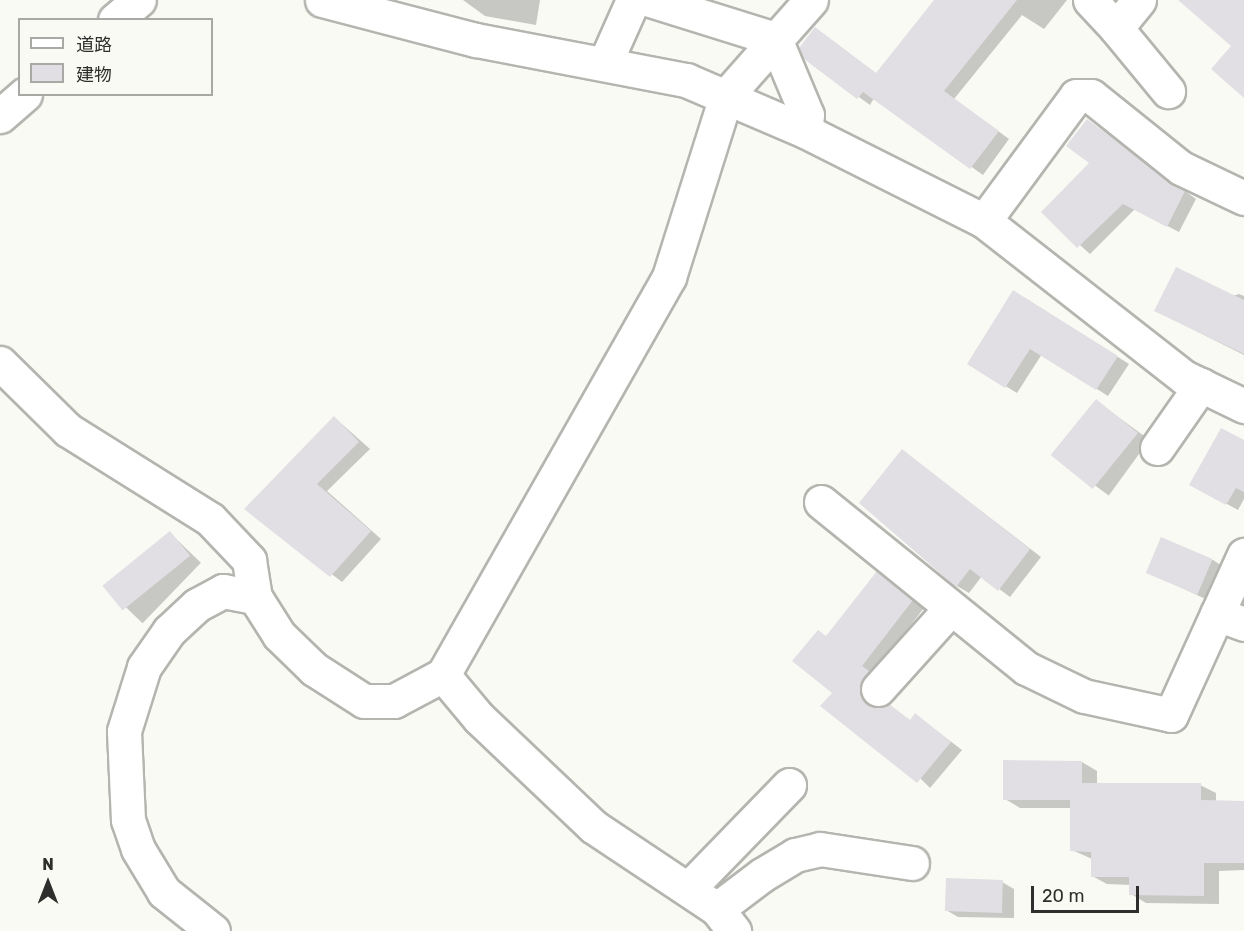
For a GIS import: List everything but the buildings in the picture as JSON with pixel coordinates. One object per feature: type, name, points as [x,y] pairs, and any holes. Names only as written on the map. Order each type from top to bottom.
[{"type":"street","points":[[118,18],[139,0]]},
{"type":"street","points":[[322,0],[476,40],[686,80],[726,96],[805,131],[984,221],[1201,385],[1244,406]]},
{"type":"street","points":[[605,63],[633,0]]},
{"type":"street","points":[[650,0],[775,39],[807,115],[805,131]]},
{"type":"street","points":[[0,363],[68,430],[210,519],[249,560],[255,597],[279,635],[314,669],[364,701],[394,701],[443,675],[669,277],[726,96],[811,0]]},
{"type":"street","points":[[1090,0],[1168,92]]},
{"type":"street","points":[[1116,28],[1139,0]]},
{"type":"street","points":[[0,116],[23,96]]},
{"type":"street","points":[[984,221],[1076,96],[1091,96],[1181,168],[1244,198]]},
{"type":"street","points":[[1157,448],[1201,385]]},
{"type":"street","points":[[821,502],[950,609],[1036,673],[1084,696],[1171,715],[1231,619],[1244,555]]},
{"type":"street","points":[[213,931],[164,892],[138,849],[124,790],[124,731],[144,667],[169,631],[208,596],[223,591],[255,597]]},
{"type":"street","points":[[878,688],[950,609]]},
{"type":"street","points":[[443,675],[479,718],[594,827],[688,889],[725,920],[795,855],[820,849],[912,863]]},
{"type":"street","points":[[688,889],[789,785]]}]
